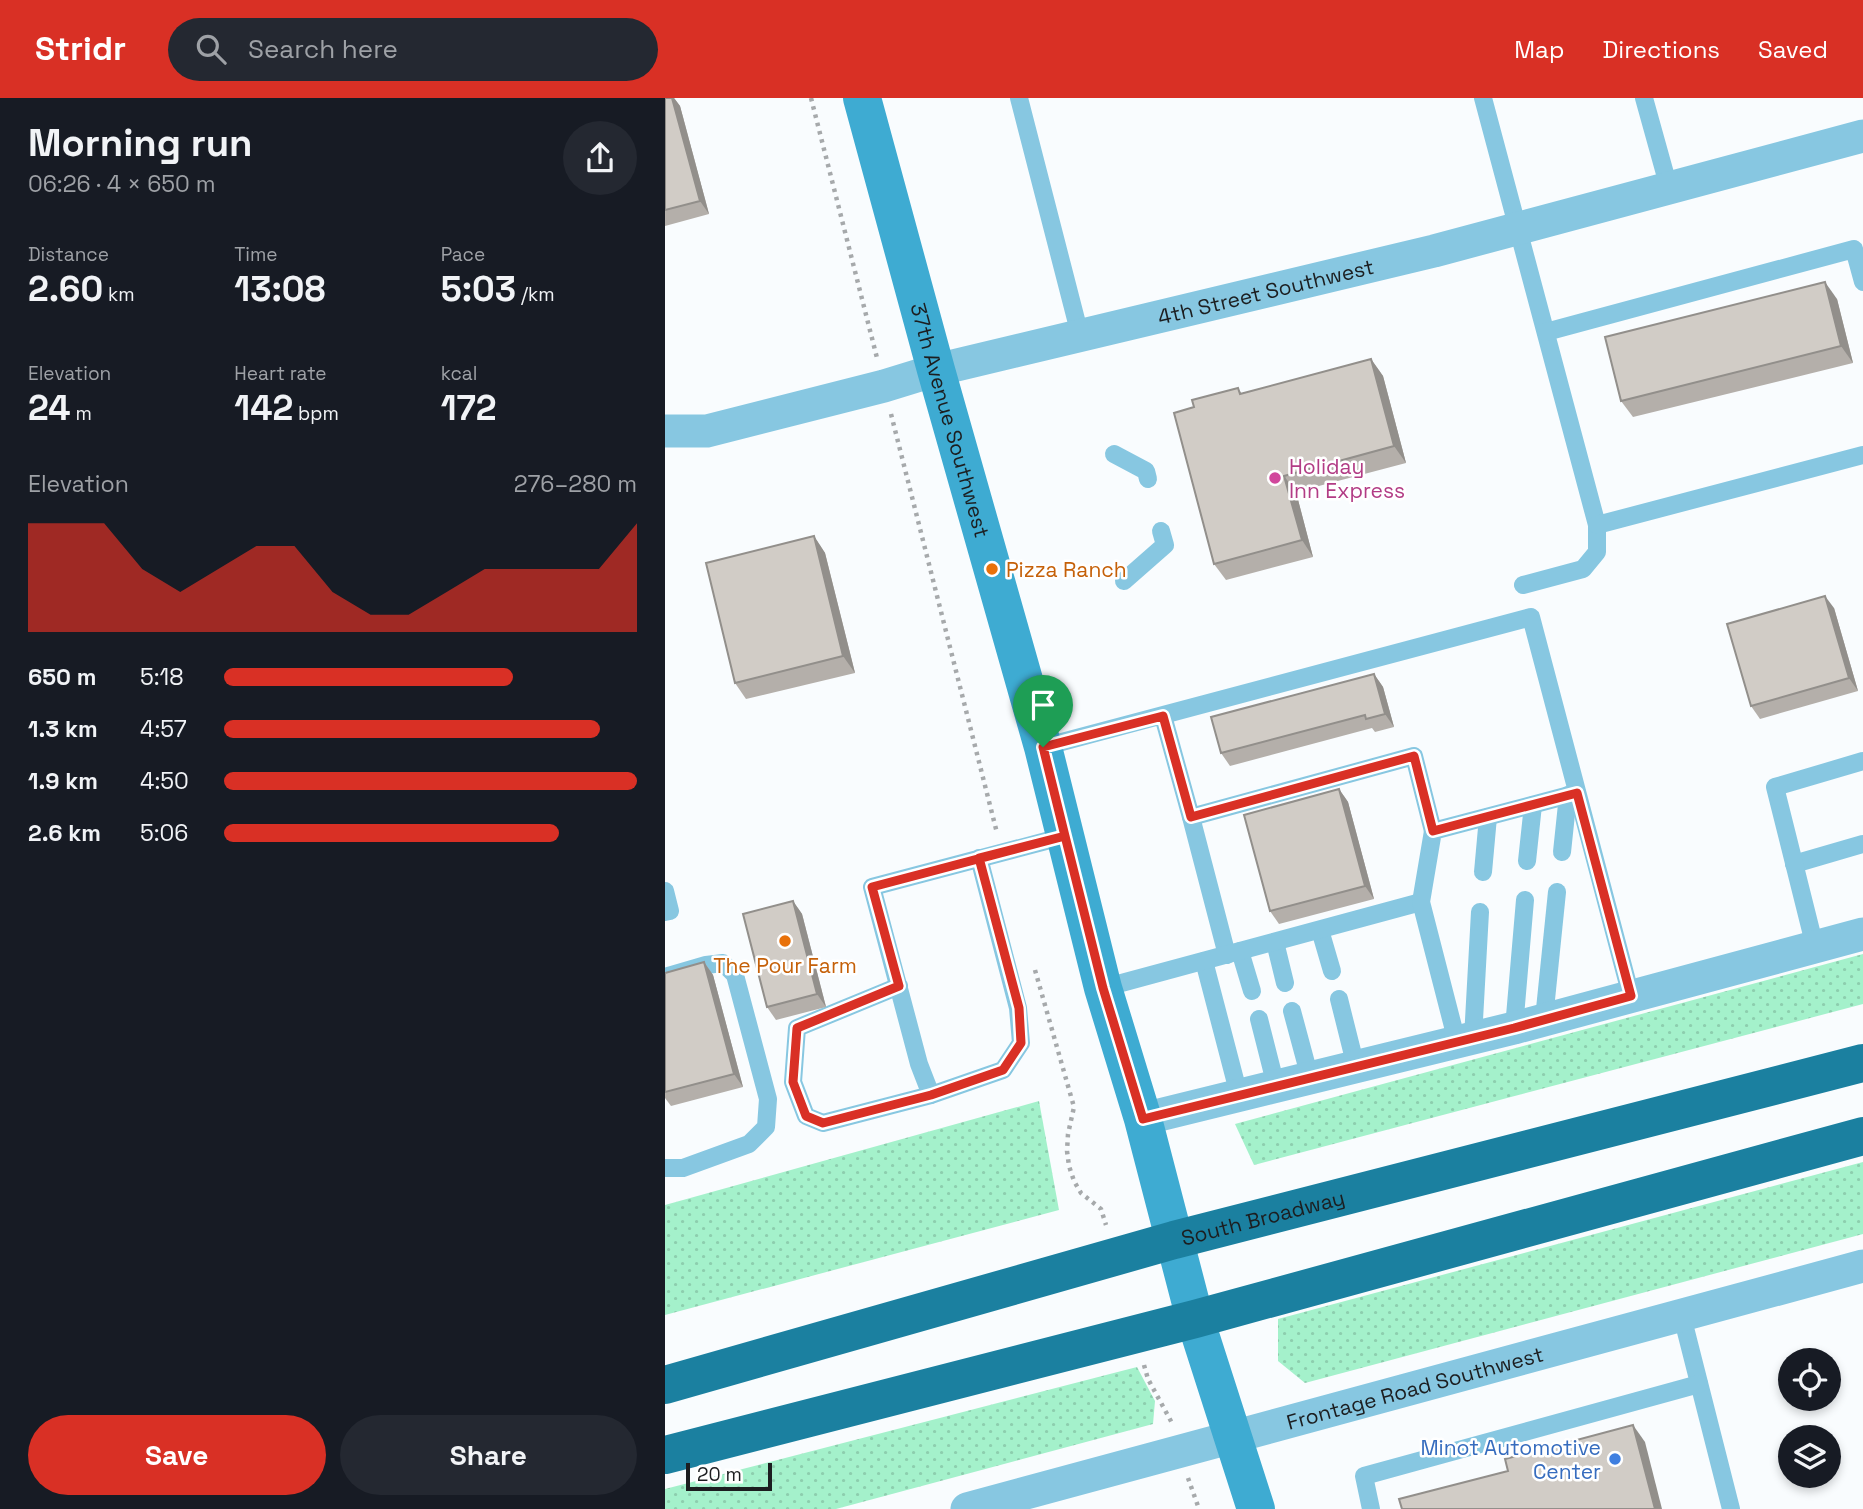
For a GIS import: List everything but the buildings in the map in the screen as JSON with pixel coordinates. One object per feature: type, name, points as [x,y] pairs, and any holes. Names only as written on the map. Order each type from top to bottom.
[{"type":"highway","name":"South Broadway","points":[[665,1385],[1174,1240],[1863,1063]]},
{"type":"highway","points":[[665,1455],[1195,1319],[1863,1136]]},
{"type":"main road","name":"37th Avenue Southwest","points":[[862,98],[1043,747],[1103,988],[1143,1119],[1195,1319],[1256,1509]]},
{"type":"street","name":"4th Street Southwest","points":[[665,431],[707,430],[884,386],[936,370],[1518,228],[1863,136]]},
{"type":"street","points":[[1143,1119],[1529,1024],[1863,934]]},
{"type":"street","name":"Frontage Road Southwest","points":[[967,1509],[1863,1266]]},
{"type":"lane","points":[[1019,98],[1080,335]]},
{"type":"lane","points":[[1483,98],[1597,525],[1597,552],[1583,569],[1523,584]]},
{"type":"lane","points":[[1644,98],[1669,188]]},
{"type":"lane","points":[[1546,332],[1859,247],[1863,282]]},
{"type":"lane","points":[[1114,454],[1146,471],[1148,480]]},
{"type":"lane","points":[[1597,525],[1863,455]]},
{"type":"lane","points":[[1124,581],[1165,545],[1161,531]]},
{"type":"lane","points":[[1043,747],[1531,617],[1573,794],[1631,996]]},
{"type":"lane","points":[[1163,716],[1233,953],[1252,991]]},
{"type":"lane","points":[[1191,817],[1414,756],[1433,831],[1421,902],[1465,1040]]},
{"type":"lane","points":[[1815,947],[1775,787],[1863,761]]},
{"type":"lane","points":[[1433,831],[1573,794]]},
{"type":"lane","points":[[1562,852],[1573,794]]},
{"type":"lane","points":[[1527,861],[1533,805]]},
{"type":"lane","points":[[1483,872],[1488,817]]},
{"type":"lane","points":[[931,1095],[919,1064],[872,887],[1065,836]]},
{"type":"lane","points":[[1794,864],[1863,844]]},
{"type":"lane","points":[[899,986],[797,1028],[793,1082],[806,1116],[823,1123],[931,1095],[1003,1070],[1021,1043],[1019,1008],[979,858]]},
{"type":"lane","points":[[665,891],[670,911],[665,912]]},
{"type":"lane","points":[[1529,1024],[1557,892]]},
{"type":"lane","points":[[1525,900],[1529,1024]]},
{"type":"lane","points":[[1103,988],[1421,902]]},
{"type":"lane","points":[[1465,1040],[1480,912]]},
{"type":"lane","points":[[1320,930],[1332,971]]},
{"type":"lane","points":[[1275,942],[1285,983]]},
{"type":"lane","points":[[1205,961],[1239,1095]]},
{"type":"lane","points":[[665,977],[723,963],[735,975],[768,1099],[766,1127],[749,1144],[683,1168],[665,1168]]},
{"type":"lane","points":[[1339,999],[1356,1067]]},
{"type":"lane","points":[[1292,1011],[1310,1078]]},
{"type":"lane","points":[[1259,1019],[1276,1086]]},
{"type":"lane","points":[[1682,1316],[1731,1509]]},
{"type":"lane","points":[[1371,1509],[1364,1476],[1699,1384]]},
{"type":"path","points":[[810,98],[869,326]]},
{"type":"path","points":[[897,437],[996,827]]},
{"type":"path","points":[[1032,959],[1074,1107],[1067,1134],[1069,1167],[1081,1193],[1101,1209],[1114,1257]]},
{"type":"path","points":[[1135,1334],[1148,1379]]},
{"type":"green space","points":[[1863,954],[1863,1004],[1254,1165],[1235,1124]]},
{"type":"green space","points":[[1039,1101],[1059,1210],[665,1315],[665,1205]]},
{"type":"green space","points":[[1863,1162],[1863,1234],[1305,1383],[1278,1361],[1278,1319]]},
{"type":"green space","points":[[1137,1367],[1155,1401],[1153,1424],[836,1509],[665,1509],[665,1489]]},
{"type":"place","name":"Holiday Inn Express","points":[[1275,478]]},
{"type":"place","name":"Pizza Ranch","points":[[992,569]]},
{"type":"place","name":"The Pour Farm","points":[[785,941]]},
{"type":"place","name":"Minot Automotive Center","points":[[1615,1459]]},
{"type":"route","points":[[1043,747],[1065,836],[1003,852],[979,858],[872,887],[899,986],[797,1028],[793,1082],[806,1116],[823,1123],[931,1095],[1003,1070],[1021,1043],[1019,1008],[979,858],[1065,836],[1103,988],[1143,1119],[1514,1028],[1631,996],[1577,793],[1433,831],[1414,756],[1191,817],[1163,716],[1043,747]]}]
